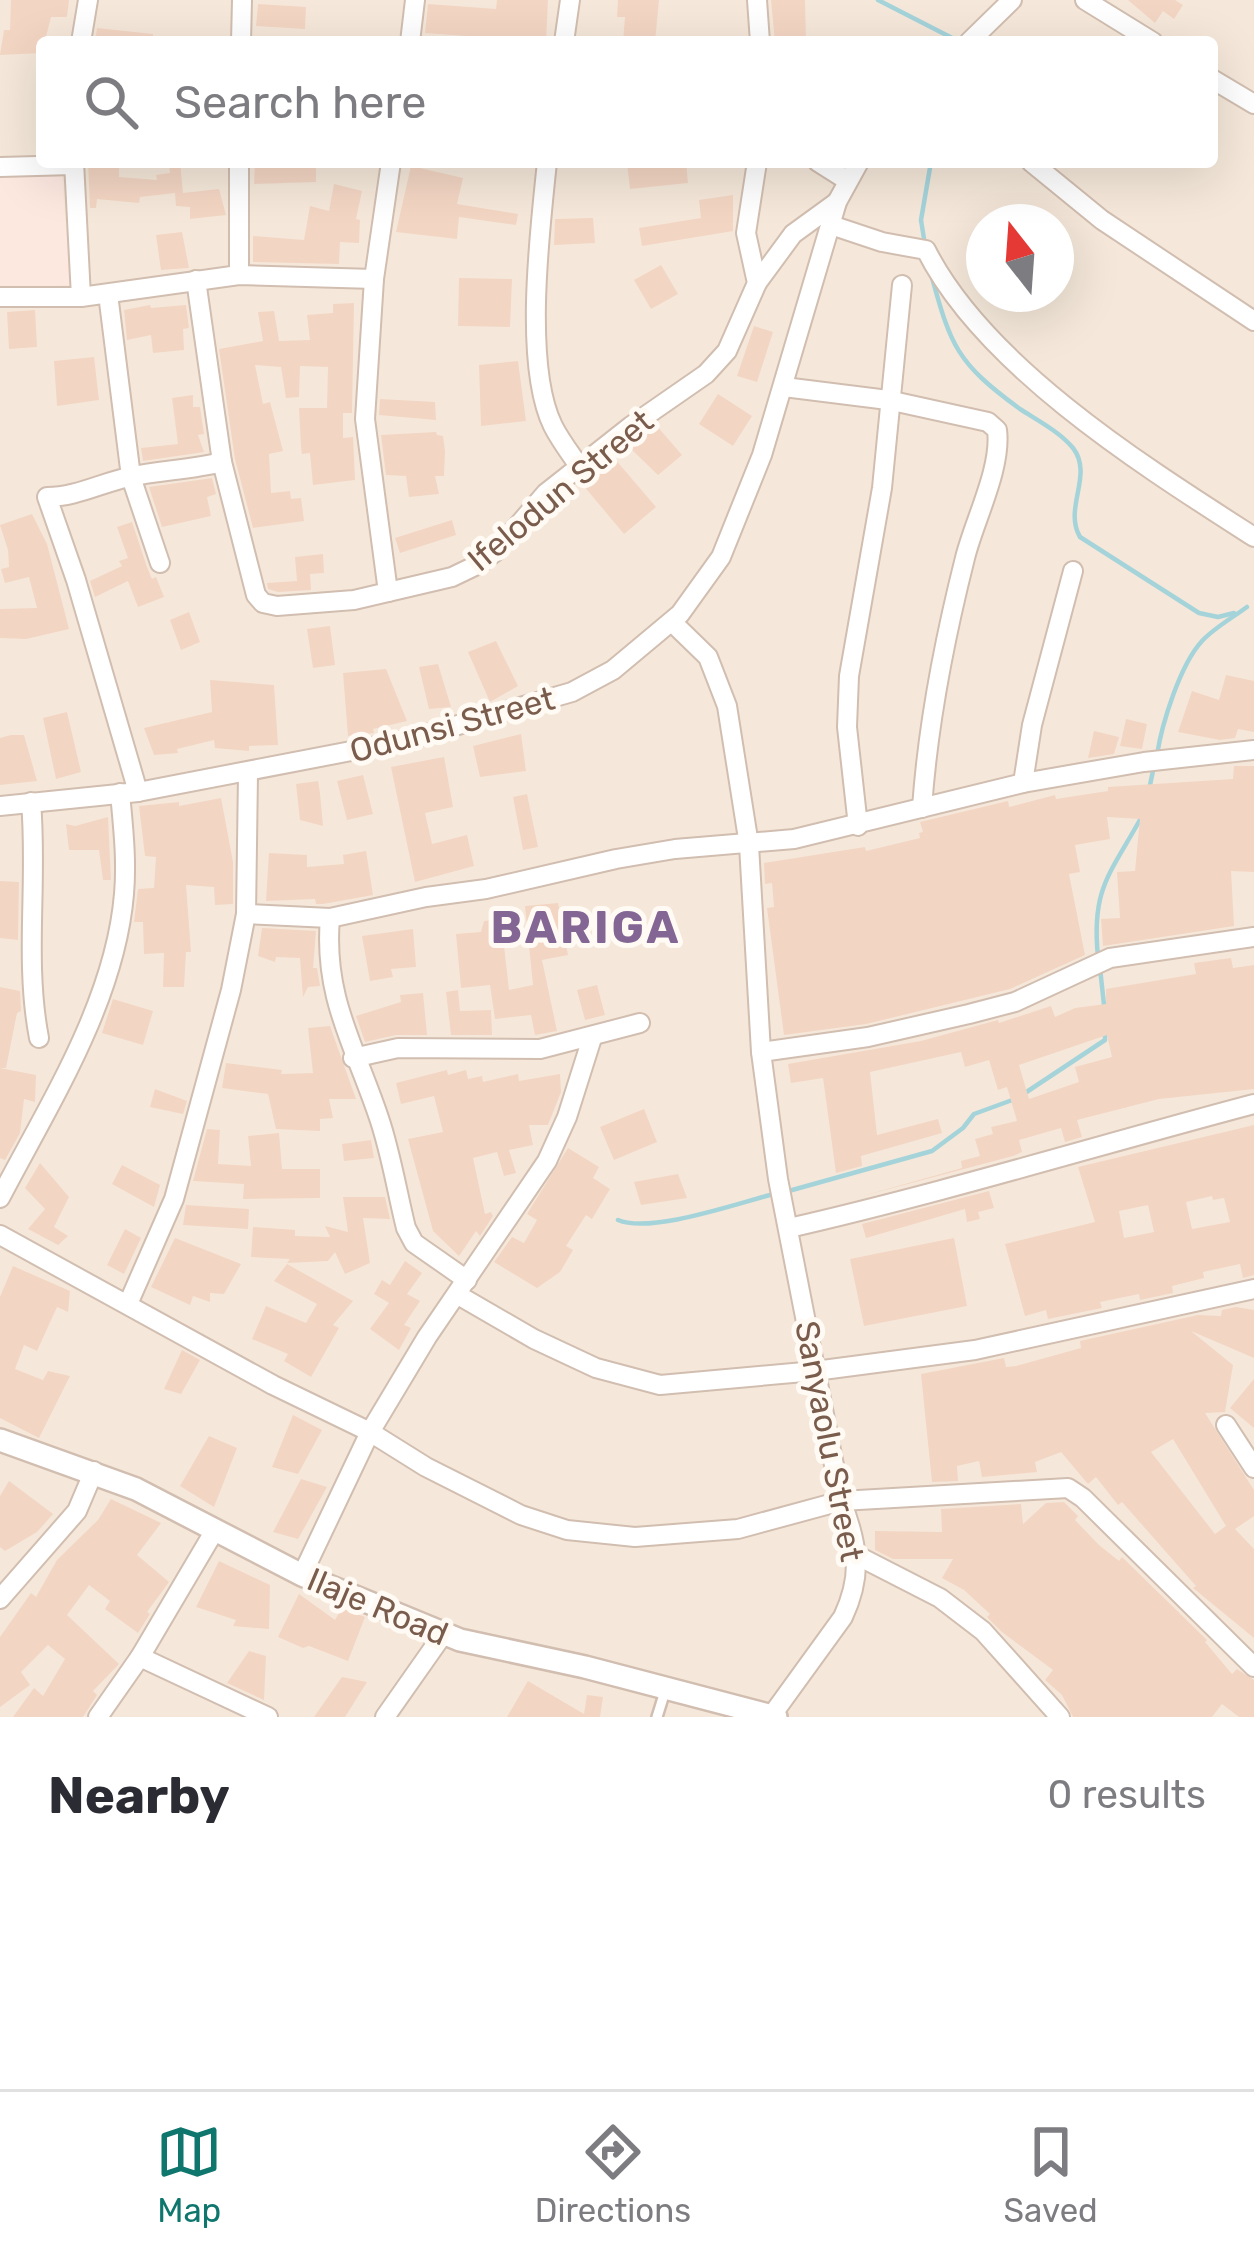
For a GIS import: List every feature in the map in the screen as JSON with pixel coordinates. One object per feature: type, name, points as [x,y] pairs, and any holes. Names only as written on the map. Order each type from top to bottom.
[{"type":"street","points":[[82,36],[88,0]]},
{"type":"street","points":[[241,36],[242,0]]},
{"type":"street","points":[[411,36],[416,0]]},
{"type":"street","points":[[565,36],[570,0]]},
{"type":"street","points":[[757,0],[760,36]]},
{"type":"street","points":[[975,36],[1012,0]]},
{"type":"street","points":[[1085,0],[1143,36]]},
{"type":"street","points":[[1218,83],[1254,104]]},
{"type":"street","points":[[0,167],[36,165]]},
{"type":"street","points":[[74,168],[81,297]]},
{"type":"street","points":[[239,168],[239,275]]},
{"type":"street","points":[[388,592],[365,419],[374,279],[390,168]]},
{"type":"street","points":[[546,168],[539,245],[541,378],[552,425],[579,466]]},
{"type":"street","points":[[756,168],[746,232],[757,283]]},
{"type":"street","points":[[827,168],[848,181]]},
{"type":"street","name":"Odunsi Street","points":[[0,806],[248,774],[403,741],[572,692],[613,670],[672,622],[721,557],[763,455],[837,202],[856,168]]},
{"type":"street","points":[[1037,168],[1102,220],[1254,321]]},
{"type":"street","name":"Ifelodun Street","points":[[222,462],[256,595],[263,603],[354,600],[452,577],[495,552],[547,493],[579,466],[706,374],[727,351],[757,283],[793,234],[837,202]]},
{"type":"street","points":[[831,225],[917,248],[970,318],[1011,361],[1181,490],[1254,537]]},
{"type":"street","points":[[0,297],[81,297],[239,275],[374,279]]},
{"type":"street","points":[[0,1198],[88,1024],[115,946],[124,895],[129,792],[76,580],[46,497],[131,476],[181,472],[222,462],[196,280]]},
{"type":"street","points":[[858,826],[847,727],[849,676],[874,546],[902,285]]},
{"type":"street","points":[[108,294],[131,476],[160,563]]},
{"type":"street","points":[[784,387],[889,400],[988,422],[999,437],[938,673],[922,808]]},
{"type":"street","points":[[1023,784],[1032,725],[1073,571]]},
{"type":"street","name":"Sanyaolu Street","points":[[672,622],[708,657],[722,687],[749,844],[761,1052],[778,1180],[842,1501],[858,1556],[843,1617],[774,1716]]},
{"type":"street","points":[[246,914],[330,918],[616,859],[858,826],[1023,784],[1144,762],[1254,750]]},
{"type":"street","points":[[128,1304],[174,1199],[217,1048],[246,914],[248,774]]},
{"type":"street","points":[[31,802],[35,865],[31,978],[38,1038]]},
{"type":"street","points":[[330,918],[327,950],[338,1014],[382,1128],[406,1228],[414,1243],[462,1287],[534,1339],[596,1368],[660,1384],[815,1371],[975,1351],[1254,1289]]},
{"type":"street","points":[[761,1052],[868,1037],[1015,1002],[1110,958],[1254,937]]},
{"type":"street","points":[[353,1058],[398,1048],[540,1049],[640,1023]]},
{"type":"street","points":[[302,1575],[370,1432],[427,1337],[547,1161],[567,1117],[592,1038]]},
{"type":"street","points":[[788,1222],[922,1198],[1106,1142],[1254,1104]]},
{"type":"street","points":[[0,1235],[521,1515],[600,1536],[738,1529],[842,1501],[1068,1488],[1084,1498],[1254,1666]]},
{"type":"street","points":[[1226,1425],[1254,1468]]},
{"type":"street","name":"Ilaje Road","points":[[0,1440],[94,1471],[302,1575],[444,1633],[774,1716]]},
{"type":"street","points":[[0,1599],[77,1511],[94,1471]]},
{"type":"street","points":[[98,1717],[140,1657],[214,1530]]},
{"type":"street","points":[[858,1556],[940,1598],[971,1621],[1060,1717]]},
{"type":"street","points":[[385,1717],[444,1633]]},
{"type":"street","points":[[140,1657],[268,1717]]},
{"type":"lane","points":[[657,1717],[666,1688]]},
{"type":"shaded area","points":[[0,0],[1254,0],[1254,1717],[0,1717]]},
{"type":"shaded area","points":[[62,176],[70,285],[0,288],[0,177]]},
{"type":"building","points":[[11,0],[69,0],[67,17],[51,17],[46,36],[36,36],[36,53],[0,55],[4,30],[10,30]]},
{"type":"building","points":[[497,0],[548,0],[546,36],[425,33],[428,4],[496,9]]},
{"type":"building","points":[[618,0],[659,0],[656,36],[623,36],[625,17],[617,17]]},
{"type":"building","points":[[771,0],[805,0],[806,36],[774,36]]},
{"type":"building","points":[[1128,0],[1175,0],[1183,5],[1174,19],[1163,11],[1155,23]]},
{"type":"building","points":[[258,4],[306,7],[305,29],[256,26]]},
{"type":"building","points":[[97,28],[153,34],[153,36],[96,36]]},
{"type":"building","points":[[88,168],[119,168],[119,177],[157,180],[156,175],[170,173],[170,168],[181,168],[183,193],[219,189],[226,215],[190,219],[190,207],[176,206],[175,193],[140,197],[139,203],[97,199],[96,208],[90,208]]},
{"type":"building","points":[[255,168],[316,168],[316,182],[254,184]]},
{"type":"building","points":[[411,168],[463,178],[457,204],[518,214],[516,225],[459,217],[457,239],[396,232]]},
{"type":"building","points":[[628,168],[687,168],[688,183],[630,189]]},
{"type":"building","points":[[334,184],[362,191],[356,219],[360,220],[359,243],[340,242],[339,264],[253,262],[253,236],[304,240],[310,206],[329,211]]},
{"type":"building","points":[[733,195],[733,231],[642,246],[639,228],[701,218],[699,200]]},
{"type":"building","points":[[593,218],[595,243],[554,245],[555,219]]},
{"type":"building","points":[[182,232],[189,268],[161,270],[156,235]]},
{"type":"building","points":[[661,265],[678,294],[651,309],[634,280]]},
{"type":"building","points":[[459,278],[512,279],[510,327],[458,326]]},
{"type":"building","points":[[354,303],[352,413],[343,413],[343,438],[353,437],[355,480],[313,485],[310,453],[302,454],[299,408],[327,408],[328,367],[300,366],[299,397],[286,398],[281,367],[255,365],[263,404],[270,402],[283,451],[269,454],[271,493],[290,491],[291,499],[301,498],[304,521],[253,528],[235,459],[219,349],[263,341],[258,312],[274,311],[279,341],[310,340],[307,315],[333,313],[333,304]]},
{"type":"building","points":[[186,305],[189,328],[183,329],[184,350],[153,353],[151,335],[127,340],[124,310]]},
{"type":"building","points":[[35,310],[37,347],[9,349],[7,312]]},
{"type":"building","points":[[754,326],[773,332],[757,382],[737,376]]},
{"type":"building","points":[[94,357],[99,400],[57,406],[54,361]]},
{"type":"building","points":[[518,361],[526,421],[481,426],[479,365]]},
{"type":"building","points":[[718,394],[752,416],[733,446],[699,424]]},
{"type":"building","points":[[193,395],[193,407],[200,407],[204,434],[198,435],[204,452],[143,461],[141,448],[178,444],[172,398]]},
{"type":"building","points":[[380,399],[435,402],[436,420],[379,415]]},
{"type":"building","points":[[656,425],[682,455],[658,475],[628,446]]},
{"type":"building","points":[[436,432],[443,436],[445,451],[444,476],[435,476],[439,494],[409,497],[406,476],[386,475],[381,435]]},
{"type":"building","points":[[614,458],[656,507],[624,534],[583,485]]},
{"type":"building","points":[[212,478],[216,494],[207,497],[211,516],[162,527],[149,487]]},
{"type":"building","points":[[32,514],[47,544],[69,629],[26,639],[0,638],[0,609],[37,608],[29,577],[5,583],[1,569],[9,567],[0,525]]},
{"type":"building","points":[[452,520],[456,535],[400,553],[395,538]]},
{"type":"building","points":[[132,522],[152,579],[156,577],[164,597],[138,607],[128,581],[95,597],[90,581],[122,566],[119,561],[128,558],[117,527]]},
{"type":"building","points":[[323,554],[324,573],[310,574],[311,590],[268,589],[267,583],[297,581],[295,557]]},
{"type":"building","points":[[189,612],[200,642],[181,650],[170,620]]},
{"type":"building","points":[[330,626],[335,665],[313,668],[307,629]]},
{"type":"building","points":[[496,641],[518,686],[490,702],[468,652]]},
{"type":"building","points":[[438,664],[451,707],[429,709],[419,667]]},
{"type":"building","points":[[386,669],[407,721],[348,736],[343,673]]},
{"type":"building","points":[[1226,675],[1254,681],[1254,732],[1238,729],[1235,738],[1220,740],[1178,732],[1192,691],[1219,700]]},
{"type":"building","points":[[210,680],[274,685],[278,745],[249,746],[249,751],[215,748],[214,740],[177,749],[178,753],[154,755],[144,728],[212,712]]},
{"type":"building","points":[[67,712],[81,772],[56,779],[43,718]]},
{"type":"building","points":[[1126,719],[1147,724],[1142,749],[1120,746]]},
{"type":"building","points":[[1094,731],[1119,737],[1114,754],[1088,758]]},
{"type":"building","points":[[521,734],[526,771],[480,777],[473,746]]},
{"type":"building","points":[[24,735],[37,781],[0,785],[0,738]]},
{"type":"building","points":[[444,757],[453,807],[425,813],[432,844],[467,835],[474,866],[415,882],[391,767]]},
{"type":"building","points":[[1234,766],[1254,766],[1254,872],[1231,871],[1234,926],[1103,946],[1101,919],[1120,918],[1117,872],[1135,871],[1140,819],[1107,817],[1110,839],[1075,845],[1080,872],[1069,874],[1085,955],[1010,989],[866,1024],[784,1035],[767,908],[774,907],[772,883],[765,884],[764,863],[865,847],[866,851],[920,838],[920,822],[1008,801],[1009,807],[1055,795],[1056,799],[1108,791],[1108,787],[1233,779]]},
{"type":"building","points":[[363,775],[373,814],[347,820],[337,781]]},
{"type":"building","points":[[318,781],[323,826],[300,820],[296,784]]},
{"type":"building","points":[[527,794],[538,847],[523,850],[513,797]]},
{"type":"building","points":[[221,798],[233,862],[233,904],[215,905],[214,887],[186,885],[191,952],[186,952],[184,987],[163,987],[164,953],[144,954],[143,922],[134,922],[138,889],[154,888],[156,857],[145,856],[139,806],[179,802],[179,806]]},
{"type":"building","points":[[108,817],[111,880],[103,880],[99,850],[69,850],[66,824]]},
{"type":"building","points":[[366,851],[373,895],[323,904],[316,904],[315,899],[266,901],[269,853],[307,855],[307,867],[344,864],[343,855]]},
{"type":"building","points":[[0,881],[19,882],[18,940],[0,938]]},
{"type":"building","points":[[558,903],[568,955],[542,960],[557,1031],[535,1035],[531,1015],[495,1019],[490,985],[461,988],[456,934],[481,932],[484,921],[501,919],[509,990],[533,985],[525,906]]},
{"type":"building","points":[[262,928],[316,931],[313,968],[317,968],[320,986],[308,987],[303,997],[300,958],[276,957],[275,962],[258,956]]},
{"type":"building","points":[[413,929],[416,967],[391,969],[393,977],[370,981],[362,936]]},
{"type":"building","points":[[1231,958],[1233,968],[1254,965],[1254,1089],[1159,1099],[1077,1120],[1082,1137],[1065,1142],[1061,1128],[1019,1140],[1022,1152],[1013,1156],[855,1198],[962,1168],[961,1161],[980,1156],[975,1139],[993,1134],[991,1127],[1017,1121],[1007,1087],[998,1090],[989,1060],[965,1067],[961,1052],[870,1072],[877,1135],[938,1119],[942,1133],[861,1156],[862,1166],[836,1173],[823,1078],[791,1083],[788,1064],[921,1041],[1051,1006],[1055,1017],[1075,1008],[1106,1004],[1106,989],[1196,974],[1194,963]],"holes":[[[1107,1035],[1112,1057],[1075,1067],[1079,1082],[1029,1099],[1019,1065]]]},
{"type":"building","points":[[597,985],[605,1015],[585,1020],[577,990]]},
{"type":"building","points":[[0,987],[20,991],[21,1011],[6,1068],[0,1068]]},
{"type":"building","points":[[458,990],[460,1011],[491,1010],[492,1035],[451,1035],[446,992]]},
{"type":"building","points":[[423,993],[427,1035],[365,1042],[356,1016],[401,1002],[400,995]]},
{"type":"building","points":[[113,999],[153,1011],[143,1045],[102,1033]]},
{"type":"building","points":[[330,1026],[356,1099],[329,1099],[333,1118],[320,1119],[320,1131],[276,1129],[268,1094],[222,1088],[226,1063],[282,1070],[281,1074],[313,1073],[308,1028]]},
{"type":"building","points":[[0,1068],[36,1075],[35,1102],[24,1099],[20,1133],[5,1160],[0,1158]]},
{"type":"building","points":[[447,1070],[448,1075],[466,1070],[468,1079],[482,1076],[483,1082],[518,1074],[519,1081],[560,1074],[561,1092],[548,1125],[529,1125],[533,1145],[509,1150],[516,1173],[504,1176],[497,1152],[473,1158],[485,1214],[493,1216],[459,1256],[433,1231],[408,1139],[443,1132],[434,1096],[401,1104],[396,1083]]},
{"type":"building","points":[[155,1089],[187,1101],[183,1114],[150,1107]]},
{"type":"building","points":[[644,1109],[657,1142],[614,1160],[600,1127]]},
{"type":"building","points":[[1254,1125],[1254,1275],[1243,1278],[1240,1264],[1203,1272],[1204,1278],[1172,1286],[1173,1293],[1100,1302],[1102,1308],[1048,1319],[1046,1310],[1025,1316],[1005,1244],[1095,1222],[1078,1167]],"holes":[[[1212,1196],[1213,1200],[1224,1198],[1230,1222],[1192,1229],[1186,1202]],[[1148,1205],[1154,1232],[1124,1238],[1119,1211]]]},
{"type":"building","points":[[207,1129],[220,1130],[218,1164],[251,1166],[248,1136],[279,1133],[282,1169],[320,1169],[320,1198],[243,1199],[244,1184],[193,1181]]},
{"type":"building","points":[[371,1140],[374,1158],[344,1161],[342,1144]]},
{"type":"building","points":[[568,1148],[599,1167],[593,1178],[610,1189],[592,1219],[586,1215],[566,1246],[573,1250],[560,1272],[537,1288],[494,1262],[512,1237],[524,1243],[537,1220],[527,1214]]},
{"type":"building","points":[[40,1163],[69,1197],[54,1227],[68,1236],[58,1245],[28,1229],[45,1209],[25,1188]]},
{"type":"building","points":[[122,1165],[160,1185],[154,1207],[112,1184]]},
{"type":"building","points":[[678,1174],[687,1198],[641,1205],[634,1182]]},
{"type":"building","points":[[989,1191],[994,1208],[978,1212],[980,1219],[967,1222],[965,1209],[866,1238],[862,1224]]},
{"type":"building","points":[[343,1197],[385,1197],[390,1219],[363,1218],[370,1263],[345,1274],[335,1252],[328,1261],[287,1263],[290,1259],[251,1257],[253,1227],[295,1230],[295,1236],[330,1237],[325,1226],[348,1232]]},
{"type":"building","points":[[186,1205],[249,1209],[248,1229],[183,1225]]},
{"type":"building","points":[[125,1229],[141,1238],[124,1274],[107,1265]]},
{"type":"building","points":[[175,1238],[241,1264],[224,1294],[210,1293],[210,1302],[193,1296],[190,1305],[151,1287]]},
{"type":"building","points":[[954,1238],[967,1306],[864,1326],[850,1259]]},
{"type":"building","points":[[405,1261],[422,1273],[407,1294],[420,1301],[404,1325],[411,1328],[399,1350],[370,1329],[389,1303],[374,1294],[382,1280],[390,1285]]},
{"type":"building","points":[[287,1264],[353,1301],[333,1325],[339,1328],[311,1377],[284,1361],[288,1354],[252,1339],[266,1306],[306,1323],[317,1304],[274,1281]]},
{"type":"building","points":[[13,1266],[70,1291],[68,1312],[57,1307],[37,1351],[24,1345],[15,1369],[43,1380],[48,1371],[70,1376],[39,1438],[0,1418],[0,1297]]},
{"type":"building","points":[[1222,1310],[1254,1310],[1254,1358],[1191,1331],[1233,1365],[1225,1412],[1205,1413],[1254,1490],[1254,1516],[1235,1529],[1254,1549],[1254,1638],[1193,1588],[1196,1586],[1122,1502],[1118,1505],[1096,1477],[1088,1484],[1061,1452],[1035,1462],[1037,1472],[982,1477],[979,1461],[957,1466],[958,1481],[932,1482],[921,1374],[1004,1358],[1006,1367],[1016,1366],[1081,1348],[1080,1341],[1198,1315],[1221,1316]],"holes":[[[1173,1439],[1226,1526],[1215,1534],[1151,1452]]]},
{"type":"building","points":[[182,1350],[200,1360],[181,1394],[164,1389]]},
{"type":"building","points":[[1254,1379],[1254,1428],[1230,1408]]},
{"type":"building","points":[[293,1415],[322,1430],[298,1474],[272,1467]]},
{"type":"building","points":[[209,1436],[237,1448],[214,1507],[180,1486]]},
{"type":"building","points":[[301,1479],[327,1487],[298,1539],[273,1532]]},
{"type":"building","points":[[9,1481],[53,1514],[37,1532],[5,1551],[0,1547],[0,1496]]},
{"type":"building","points":[[111,1499],[161,1523],[137,1555],[169,1582],[138,1633],[105,1609],[110,1601],[89,1585],[67,1615],[119,1664],[93,1691],[97,1695],[83,1717],[13,1717],[34,1688],[43,1696],[65,1659],[48,1645],[21,1672],[30,1685],[0,1707],[0,1637],[31,1593],[36,1597],[57,1560],[98,1520]]},
{"type":"building","points":[[1064,1502],[1099,1545],[1119,1561],[1122,1557],[1207,1640],[1232,1674],[1237,1669],[1254,1680],[1254,1717],[1239,1717],[1222,1704],[1212,1717],[1073,1717],[1062,1695],[1045,1680],[1053,1670],[1002,1632],[964,1590],[942,1578],[953,1559],[893,1559],[875,1550],[875,1531],[942,1532],[941,1509],[1021,1504],[1023,1524],[1046,1503]]},
{"type":"building","points":[[219,1561],[270,1585],[269,1629],[233,1626],[236,1620],[196,1607]]},
{"type":"building","points":[[299,1594],[335,1620],[342,1608],[365,1617],[348,1661],[278,1637]]},
{"type":"building","points":[[249,1651],[266,1656],[264,1700],[227,1683]]},
{"type":"building","points":[[342,1677],[367,1682],[345,1717],[314,1717]]},
{"type":"building","points":[[528,1681],[584,1714],[587,1695],[603,1697],[600,1717],[507,1717]]},
{"type":"waterway","points":[[878,0],[948,36]]},
{"type":"waterway","points":[[925,245],[921,220],[930,168]]},
{"type":"waterway","points":[[931,274],[951,337],[969,365],[999,393],[1055,432],[1079,458],[1075,515],[1080,537],[1199,613],[1218,617],[1234,613]]},
{"type":"waterway","points":[[1157,755],[1186,664],[1202,641],[1247,607]]},
{"type":"waterway","points":[[1149,790],[1154,766]]},
{"type":"waterway","points":[[1098,957],[1100,898],[1141,818]]},
{"type":"waterway","points":[[1100,968],[1104,1005]]},
{"type":"waterway","points":[[1025,1093],[1105,1040],[1105,1034]]},
{"type":"waterway","points":[[785,1192],[932,1151],[974,1114],[1015,1099]]},
{"type":"waterway","points":[[618,1220],[672,1220],[774,1194]]},
{"type":"district","name":"BARIGA","points":[[586,927]]}]
